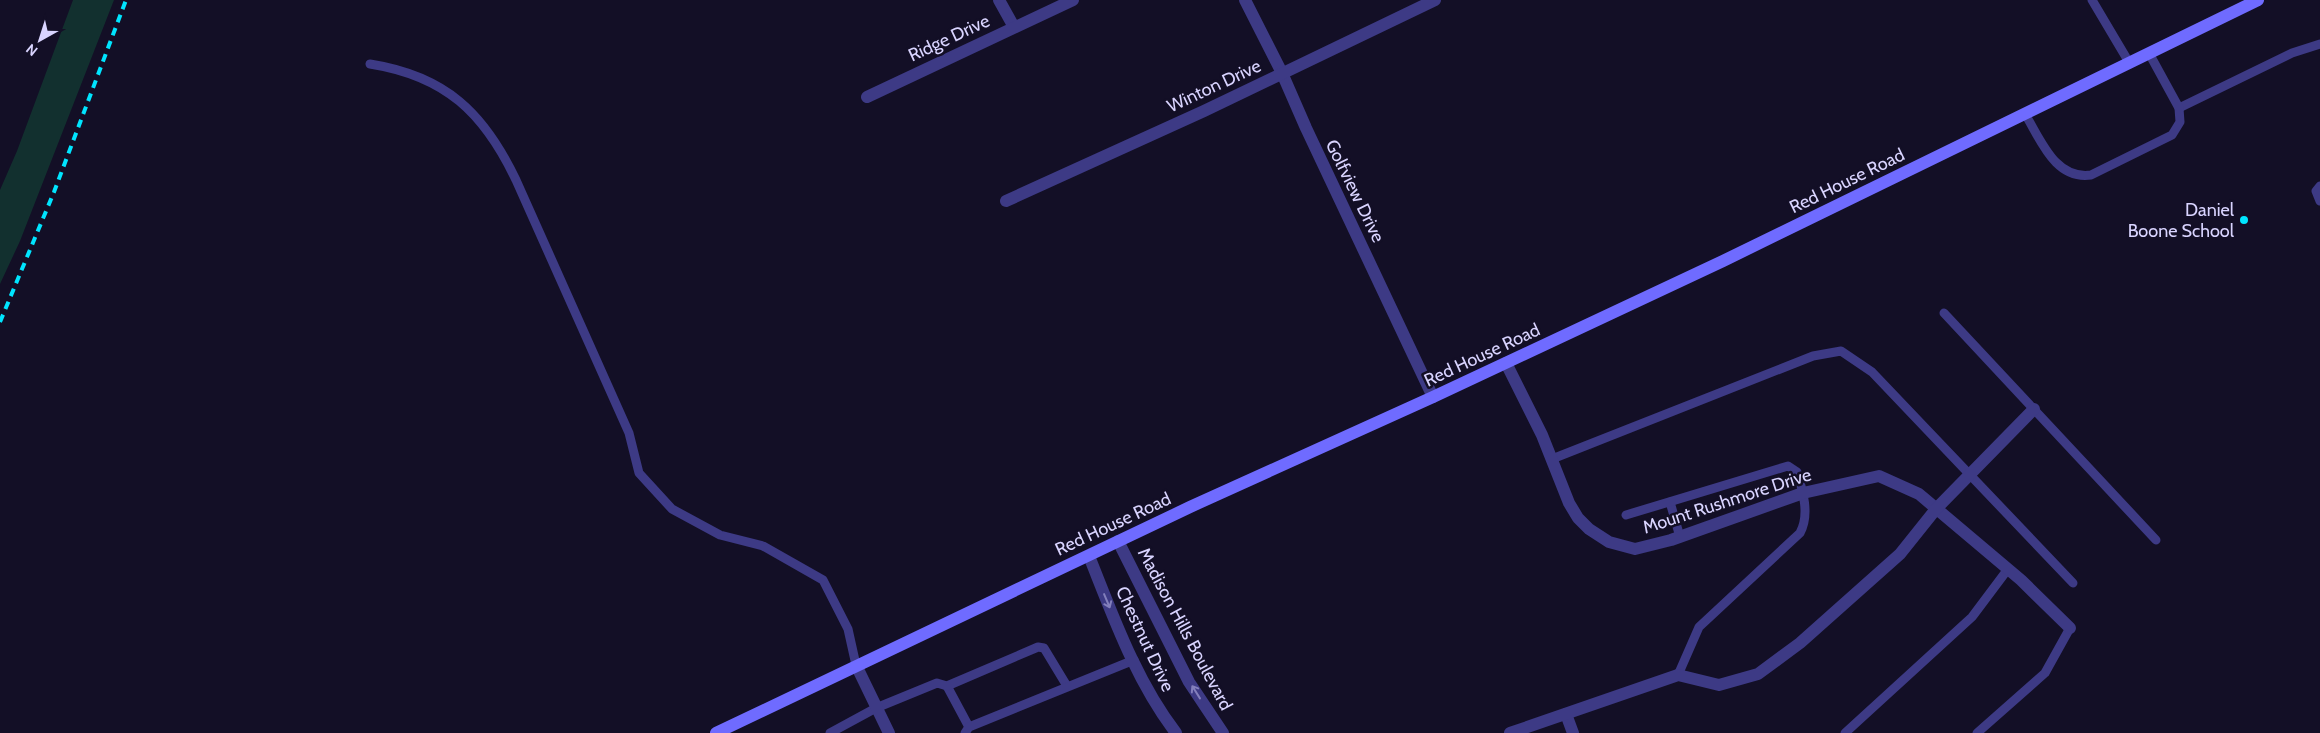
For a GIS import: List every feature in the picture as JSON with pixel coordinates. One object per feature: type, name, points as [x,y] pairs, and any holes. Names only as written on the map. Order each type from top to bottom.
[{"type":"main road","name":"Red House Road","points":[[716,733],[1089,556],[1118,540],[1433,397],[1723,261],[2150,55],[2258,0]]},
{"type":"street","points":[[999,0],[1014,27]]},
{"type":"street","name":"Ridge Drive","points":[[866,97],[1073,0]]},
{"type":"street","name":"Golfview Drive","points":[[1244,0],[1282,73],[1433,397]]},
{"type":"street","name":"Winton Drive","points":[[1006,201],[1435,0]]},
{"type":"street","name":"Mount Rushmore Drive","points":[[1506,363],[1552,459],[1558,479],[1578,518],[1589,529],[1609,542],[1635,549],[1680,537],[1803,493],[1879,476],[1919,494],[2008,569],[2070,628]]},
{"type":"street","points":[[1510,733],[1678,675],[1719,685],[1758,674],[1800,643],[1900,554],[1936,509],[2034,409]]},
{"type":"street","name":"Madison Hills Boulevard","points":[[1118,540],[1189,682],[1223,733]]},
{"type":"street","name":"Chestnut Drive","points":[[1089,556],[1134,660],[1163,716],[1176,733]]},
{"type":"street","points":[[856,665],[889,733]]},
{"type":"street","points":[[1566,714],[1573,733]]},
{"type":"lane","points":[[2092,0],[2130,64]]},
{"type":"lane","points":[[2179,108],[2292,53],[2320,44]]},
{"type":"lane","points":[[2025,114],[2054,161],[2067,173],[2080,177],[2091,176],[2172,135],[2180,122],[2179,108],[2150,55]]},
{"type":"lane","points":[[370,64],[394,68],[427,79],[478,116],[499,146],[516,180],[629,433],[639,473],[672,509],[720,535],[763,546],[823,580],[848,629],[856,665]]},
{"type":"lane","points":[[2320,186],[2316,191],[2320,201]]},
{"type":"lane","points":[[1944,313],[2156,540]]},
{"type":"lane","points":[[1552,459],[1813,356],[1841,351],[1872,372],[2073,583]]},
{"type":"lane","points":[[1626,515],[1788,466],[1797,472],[1803,493],[1806,523],[1800,533],[1699,627],[1678,675]]},
{"type":"lane","points":[[1670,502],[1680,537]]},
{"type":"lane","points":[[1845,733],[1972,617],[2008,569]]},
{"type":"lane","points":[[1977,733],[2045,673],[2070,628]]},
{"type":"lane","points":[[830,733],[876,708],[937,683],[947,686],[1038,647],[1044,648],[1067,686]]},
{"type":"lane","points":[[947,686],[967,730],[1067,686],[1134,660]]},
{"type":"green space","points":[[73,0],[114,0],[20,241],[0,284],[0,190],[17,151]]},
{"type":"railway","points":[[0,322],[54,192],[126,0]]},
{"type":"place","name":"Daniel Boone School","points":[[2244,220]]}]
